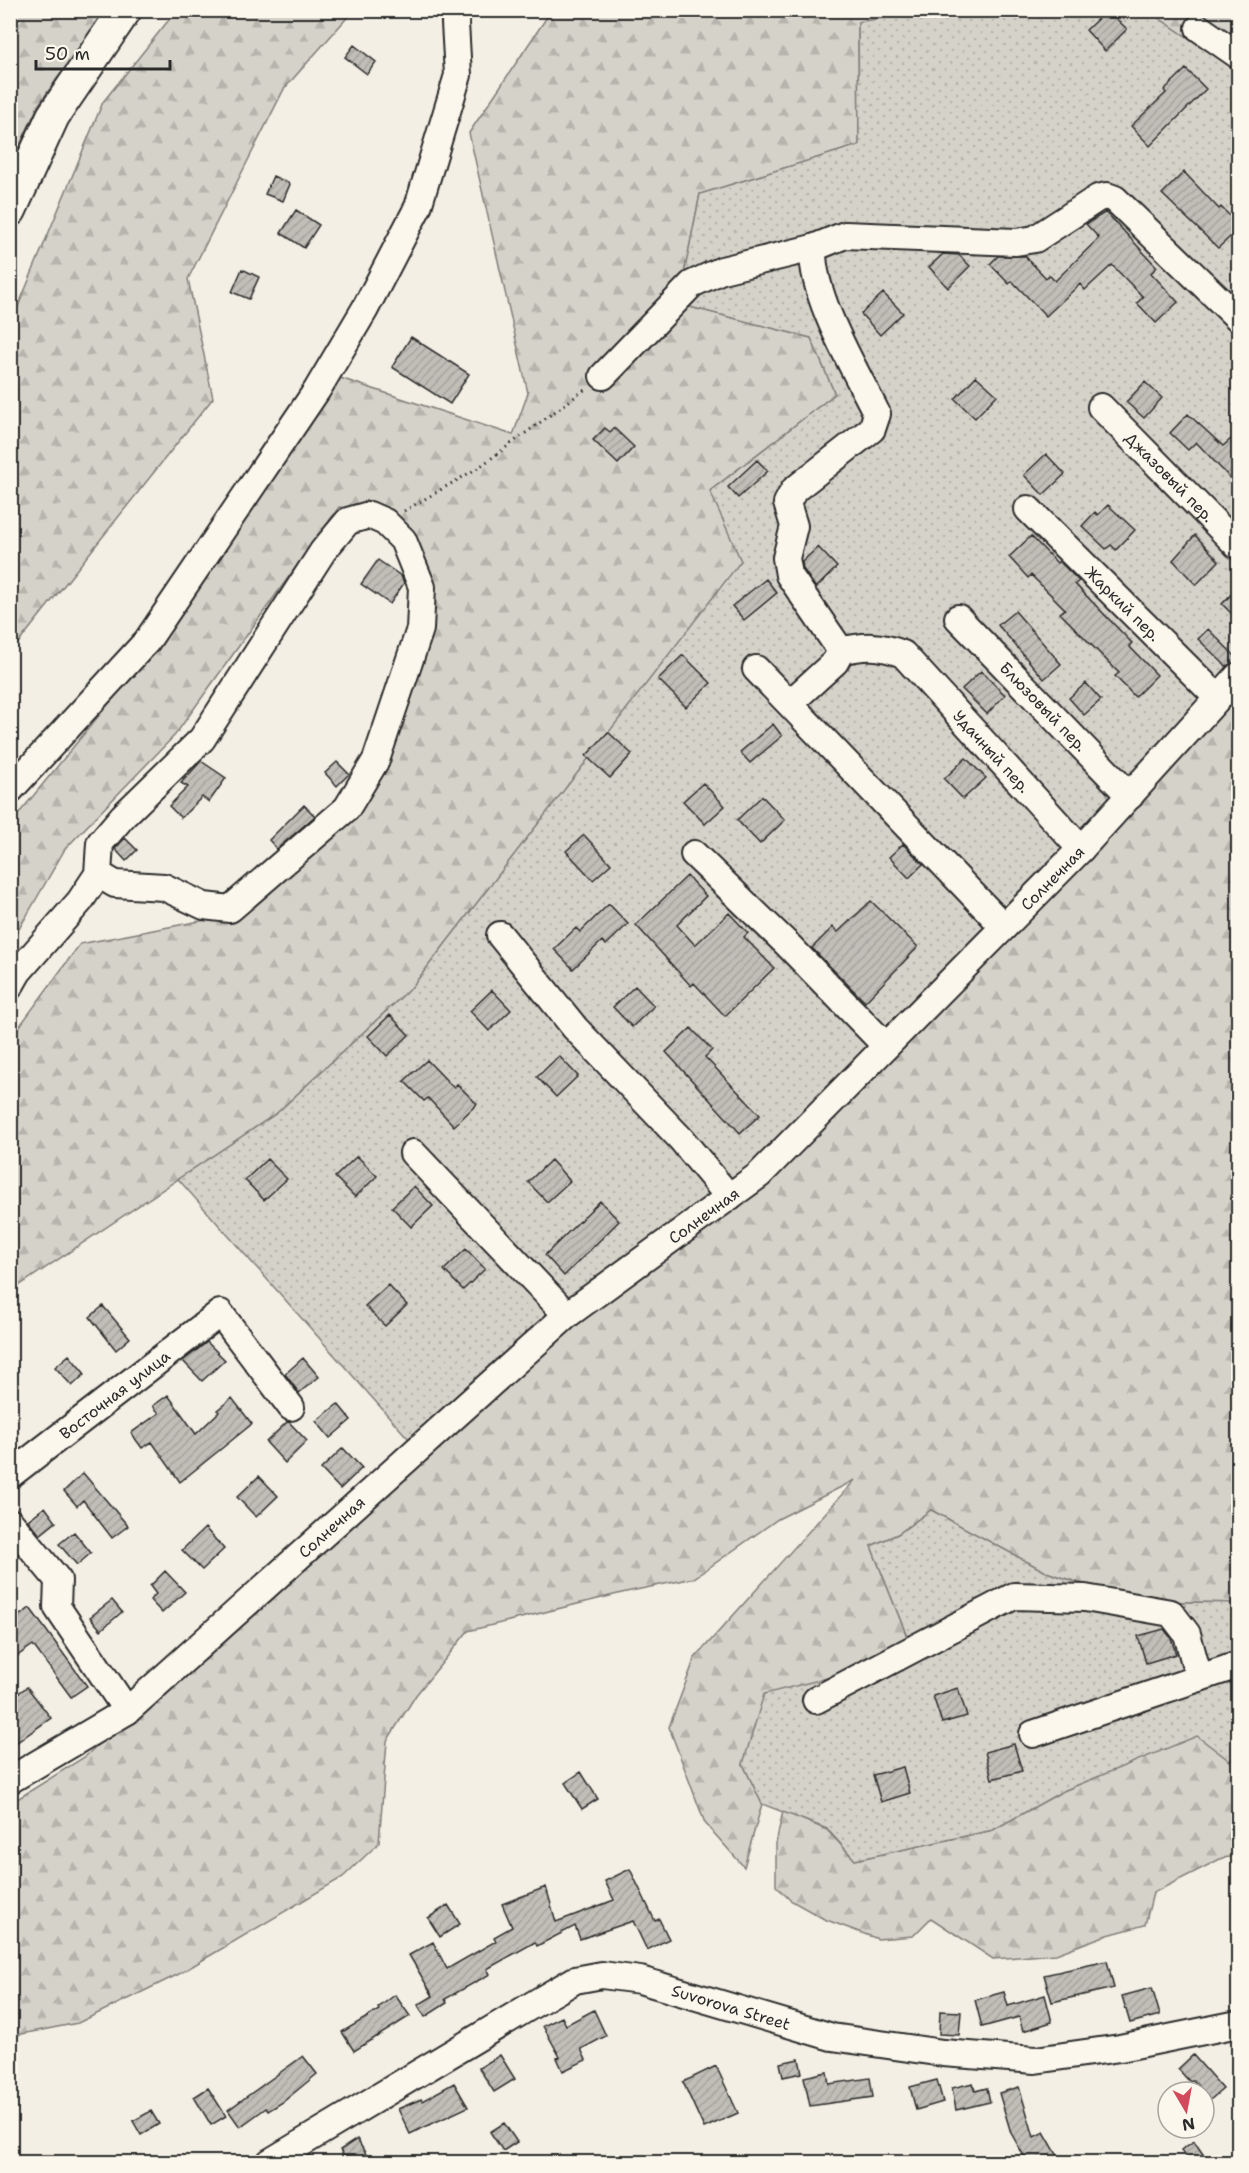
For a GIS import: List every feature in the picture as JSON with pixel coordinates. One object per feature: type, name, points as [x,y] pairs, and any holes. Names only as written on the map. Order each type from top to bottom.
[{"type":"main road","points":[[10,210],[53,116],[124,10]]},
{"type":"street","points":[[10,790],[147,641],[317,390],[365,309],[418,207],[458,75],[454,23],[457,10]]},
{"type":"street","points":[[1199,28],[1239,56]]},
{"type":"street","points":[[603,376],[692,284],[722,270],[813,248],[845,235],[1016,242],[1035,239],[1098,198],[1107,196],[1115,199],[1239,318]]},
{"type":"street","points":[[790,703],[835,662],[841,651],[789,575],[786,558],[794,526],[787,503],[794,490],[872,429],[877,414],[832,321],[813,265],[813,248]]},
{"type":"street","name":"Джазовый пер.","points":[[1101,407],[1239,546]]},
{"type":"street","name":"Жаркий пер.","points":[[1028,509],[1218,698]]},
{"type":"street","points":[[10,986],[18,972],[80,901],[98,874],[100,843],[123,816],[202,739],[335,536],[348,521],[369,515],[385,522],[403,540],[422,587],[420,629],[376,760],[347,808],[230,909],[204,906],[164,887],[115,884],[98,874]]},
{"type":"street","name":"Блюзовый пер.","points":[[958,618],[1130,796]]},
{"type":"street","name":"Удачный пер.","points":[[841,651],[860,646],[883,646],[903,654],[1081,849]]},
{"type":"street","points":[[756,669],[1004,927]]},
{"type":"street","name":"Солнечная","points":[[10,1780],[127,1711],[567,1315],[759,1175],[1081,849],[1239,676]]},
{"type":"street","points":[[694,854],[787,944],[886,1046]]},
{"type":"street","points":[[500,935],[575,1028],[681,1139],[729,1197]]},
{"type":"street","points":[[413,1153],[567,1315]]},
{"type":"street","name":"Восточная улица","points":[[10,1475],[220,1313],[291,1407]]},
{"type":"street","points":[[10,1522],[58,1580],[57,1607],[127,1711]]},
{"type":"street","points":[[816,1700],[1014,1596],[1086,1598],[1171,1613],[1188,1634],[1199,1678]]},
{"type":"street","points":[[1033,1734],[1239,1665]]},
{"type":"street","name":"Suvorova Street","points":[[270,2163],[575,1980],[602,1975],[640,1980],[832,2037],[954,2054],[1035,2060],[1120,2048],[1239,2024]]},
{"type":"path","points":[[385,522],[478,468],[603,376]]},
{"type":"green space","points":[[929,10],[1148,11],[1238,71],[1238,681],[1130,796],[675,1240],[423,1455],[178,1179],[277,1113],[412,987],[741,561],[710,491],[835,394],[811,338],[678,304],[700,194],[859,145],[858,22]]},
{"type":"green space","points":[[11,11],[106,11],[39,104],[11,164]]},
{"type":"green space","points":[[176,11],[353,11],[284,89],[188,279],[213,398],[11,652],[11,318],[17,309],[103,102]]},
{"type":"green space","points":[[551,11],[929,11],[858,23],[859,145],[700,194],[678,304],[811,338],[835,394],[711,490],[742,561],[412,987],[277,1113],[11,1291],[11,1038],[80,944],[237,914],[380,764],[418,598],[387,513],[339,507],[175,735],[65,849],[11,943],[11,823],[142,663],[340,378],[513,435],[528,393],[469,133]]},
{"type":"green space","points":[[1148,11],[1238,11],[1238,71]]},
{"type":"green space","points":[[1238,681],[1238,1603],[1134,1601],[1046,1572],[931,1510],[898,1534],[871,1546],[908,1639],[743,1764],[762,1804],[744,1867],[705,1823],[669,1727],[695,1658],[855,1480],[778,1519],[694,1578],[626,1592],[468,1631],[416,1695],[387,1741],[379,1843],[343,1877],[179,1974],[78,2023],[11,2036],[11,1803],[86,1756],[244,1603]]},
{"type":"green space","points":[[931,1510],[1046,1572],[1134,1601],[1238,1603],[1238,1756],[1230,1761],[1197,1736],[1063,1791],[993,1830],[855,1860],[827,1829],[762,1804],[743,1764],[764,1694],[854,1671],[908,1639],[871,1546],[898,1534]]},
{"type":"green space","points":[[1197,1735],[1230,1760],[1238,1756],[1238,1856],[1222,1858],[1153,1893],[1145,1925],[1104,1936],[1056,1954],[993,1959],[931,1918],[913,1936],[878,1939],[824,1919],[790,1900],[776,1886],[776,1843],[783,1811],[827,1830],[855,1860],[993,1830],[1063,1791]]},
{"type":"building","points":[[1107,10],[1127,29],[1105,51],[1086,30]]},
{"type":"building","points":[[354,45],[376,62],[367,74],[345,57]]},
{"type":"building","points":[[1186,69],[1206,89],[1150,146],[1131,126],[1166,93],[1164,90]]},
{"type":"building","points":[[1184,172],[1219,209],[1221,207],[1239,225],[1239,229],[1218,248],[1162,194]]},
{"type":"building","points":[[273,176],[290,184],[283,201],[265,194]]},
{"type":"building","points":[[296,210],[319,225],[304,248],[281,233]]},
{"type":"building","points":[[1106,212],[1157,267],[1151,273],[1178,302],[1156,323],[1137,303],[1143,297],[1112,265],[1085,290],[1080,284],[1046,316],[1012,281],[1009,284],[990,264],[998,256],[1025,256],[1046,278],[1049,275],[1055,281],[1099,238],[1086,224]]},
{"type":"building","points":[[943,254],[959,255],[970,266],[948,288],[929,267]]},
{"type":"building","points":[[242,269],[259,277],[249,299],[232,292]]},
{"type":"building","points":[[883,293],[903,313],[880,335],[861,314]]},
{"type":"building","points":[[411,337],[469,374],[450,404],[392,367]]},
{"type":"building","points":[[976,376],[997,395],[975,418],[955,399]]},
{"type":"building","points":[[1145,382],[1162,398],[1144,418],[1126,402]]},
{"type":"building","points":[[1188,414],[1223,446],[1239,432],[1239,471],[1230,478],[1196,442],[1188,450],[1170,433]]},
{"type":"building","points":[[605,428],[610,432],[614,428],[634,447],[618,464],[593,440]]},
{"type":"building","points":[[1046,454],[1065,474],[1043,495],[1024,475]]},
{"type":"building","points":[[757,460],[768,471],[738,498],[728,487]]},
{"type":"building","points":[[1108,505],[1135,530],[1116,550],[1111,545],[1106,549],[1082,526],[1095,512],[1098,515]]},
{"type":"building","points":[[1195,535],[1219,561],[1196,585],[1173,560]]},
{"type":"building","points":[[1031,536],[1057,563],[1059,561],[1079,581],[1075,584],[1132,643],[1129,646],[1157,675],[1135,697],[1115,676],[1119,673],[1060,613],[1065,609],[1031,575],[1028,578],[1009,557]]},
{"type":"building","points":[[818,547],[837,567],[816,588],[803,569],[802,562]]},
{"type":"building","points":[[378,560],[401,576],[404,583],[390,604],[361,584]]},
{"type":"building","points":[[766,579],[777,593],[744,620],[732,606]]},
{"type":"building","points":[[1239,586],[1239,621],[1222,604]]},
{"type":"building","points":[[1015,611],[1061,664],[1044,679],[998,625]]},
{"type":"building","points":[[1208,629],[1239,661],[1226,666],[1198,639]]},
{"type":"building","points":[[683,655],[711,683],[686,707],[658,679]]},
{"type":"building","points":[[981,671],[1005,695],[987,714],[962,689]]},
{"type":"building","points":[[1086,683],[1101,700],[1084,715],[1069,698]]},
{"type":"building","points":[[773,724],[782,736],[750,763],[740,752]]},
{"type":"building","points":[[608,732],[632,754],[610,778],[586,756]]},
{"type":"building","points":[[966,758],[986,778],[963,799],[944,779]]},
{"type":"building","points":[[201,761],[226,778],[209,802],[202,797],[181,818],[169,806],[188,787],[181,783]]},
{"type":"building","points":[[337,762],[349,774],[337,786],[325,773]]},
{"type":"building","points":[[703,783],[725,806],[705,824],[683,801]]},
{"type":"building","points":[[762,796],[785,820],[760,844],[737,820]]},
{"type":"building","points":[[304,805],[315,816],[277,849],[269,840]]},
{"type":"building","points":[[584,835],[611,864],[593,880],[566,851]]},
{"type":"building","points":[[125,838],[137,850],[126,861],[115,849]]},
{"type":"building","points":[[903,844],[923,864],[909,878],[889,857]]},
{"type":"building","points":[[687,876],[706,896],[677,925],[695,945],[729,913],[748,933],[744,937],[774,968],[725,1016],[694,983],[691,986],[636,925]]},
{"type":"building","points":[[871,901],[918,947],[865,1002],[812,948],[833,927],[838,932]]},
{"type":"building","points":[[609,904],[628,924],[606,945],[602,941],[573,969],[554,949],[576,928],[580,932]]},
{"type":"building","points":[[635,986],[654,1006],[632,1027],[613,1007]]},
{"type":"building","points":[[492,990],[511,1010],[489,1031],[470,1011]]},
{"type":"building","points":[[390,1015],[409,1035],[387,1056],[368,1036]]},
{"type":"building","points":[[691,1028],[712,1050],[705,1057],[760,1115],[740,1133],[666,1052]]},
{"type":"building","points":[[559,1056],[578,1076],[556,1097],[537,1077]]},
{"type":"building","points":[[427,1060],[454,1088],[457,1084],[477,1104],[454,1126],[428,1098],[424,1101],[404,1081]]},
{"type":"building","points":[[357,1156],[377,1176],[355,1197],[335,1177]]},
{"type":"building","points":[[267,1159],[287,1179],[264,1200],[245,1180]]},
{"type":"building","points":[[551,1160],[570,1181],[547,1202],[528,1182]]},
{"type":"building","points":[[414,1186],[433,1206],[411,1227],[392,1207]]},
{"type":"building","points":[[600,1201],[619,1221],[564,1276],[545,1255]]},
{"type":"building","points":[[466,1249],[485,1269],[463,1290],[444,1270]]},
{"type":"building","points":[[388,1285],[407,1305],[385,1326],[365,1306]]},
{"type":"building","points":[[103,1306],[130,1338],[116,1350],[90,1317]]},
{"type":"building","points":[[207,1342],[225,1360],[202,1381],[183,1361]]},
{"type":"building","points":[[69,1355],[85,1374],[72,1386],[55,1367]]},
{"type":"building","points":[[303,1358],[319,1377],[299,1393],[285,1374]]},
{"type":"building","points":[[168,1395],[196,1434],[219,1412],[217,1410],[232,1398],[252,1424],[180,1482],[152,1442],[142,1448],[131,1433],[159,1413],[153,1406]]},
{"type":"building","points":[[338,1404],[351,1420],[330,1438],[316,1421]]},
{"type":"building","points":[[288,1421],[307,1441],[285,1463],[266,1442]]},
{"type":"building","points":[[343,1448],[362,1468],[340,1489],[321,1469]]},
{"type":"building","points":[[83,1473],[128,1526],[112,1538],[83,1500],[77,1506],[64,1491]]},
{"type":"building","points":[[259,1476],[278,1496],[256,1517],[237,1497]]},
{"type":"building","points":[[45,1507],[56,1522],[40,1535],[28,1520]]},
{"type":"building","points":[[205,1528],[224,1549],[202,1570],[182,1550]]},
{"type":"building","points":[[74,1532],[91,1553],[77,1565],[59,1544]]},
{"type":"building","points":[[165,1571],[185,1592],[162,1613],[150,1600],[156,1594],[150,1586]]},
{"type":"building","points":[[112,1600],[122,1612],[101,1630],[90,1617]]},
{"type":"building","points":[[30,1608],[87,1686],[71,1697],[33,1645],[10,1661],[10,1622]]},
{"type":"building","points":[[1164,1629],[1171,1638],[1176,1654],[1146,1663],[1138,1636]]},
{"type":"building","points":[[27,1687],[51,1718],[10,1747],[10,1699]]},
{"type":"building","points":[[958,1688],[967,1716],[942,1723],[933,1696]]},
{"type":"building","points":[[1014,1744],[1022,1771],[992,1779],[985,1752]]},
{"type":"building","points":[[903,1767],[910,1793],[881,1802],[873,1775]]},
{"type":"building","points":[[581,1772],[598,1799],[582,1809],[565,1783]]},
{"type":"building","points":[[630,1869],[655,1921],[659,1919],[669,1939],[647,1950],[633,1921],[580,1939],[575,1926],[537,1946],[535,1942],[487,1969],[490,1974],[445,1999],[447,2003],[425,2017],[418,2005],[433,1996],[409,1955],[433,1942],[447,1969],[496,1941],[494,1937],[512,1927],[502,1904],[546,1887],[556,1922],[614,1900],[605,1881]]},
{"type":"building","points":[[448,1905],[460,1924],[440,1937],[428,1918]]},
{"type":"building","points":[[1107,1961],[1114,1988],[1052,2002],[1044,1975]]},
{"type":"building","points":[[1152,1988],[1160,2015],[1130,2023],[1122,1996]]},
{"type":"building","points":[[1004,1992],[1008,2006],[1045,1995],[1052,2022],[1023,2031],[1019,2017],[982,2027],[975,2000]]},
{"type":"building","points":[[395,1995],[410,2016],[354,2051],[342,2032],[379,2010],[378,2008]]},
{"type":"building","points":[[594,2010],[606,2036],[581,2049],[586,2060],[563,2071],[557,2058],[560,2057],[543,2026],[562,2017],[566,2025]]},
{"type":"building","points":[[940,2011],[961,2012],[959,2035],[939,2034]]},
{"type":"building","points":[[500,2055],[515,2079],[494,2092],[479,2068]]},
{"type":"building","points":[[1193,2055],[1215,2080],[1188,2080],[1178,2069]]},
{"type":"building","points":[[303,2056],[317,2074],[283,2102],[268,2111],[266,2108],[240,2127],[228,2110]]},
{"type":"building","points":[[799,2059],[802,2073],[783,2077],[780,2063]]},
{"type":"building","points":[[716,2066],[738,2113],[704,2128],[683,2082]]},
{"type":"building","points":[[827,2072],[829,2084],[870,2078],[873,2097],[810,2106],[804,2077]]},
{"type":"building","points":[[937,2080],[943,2102],[916,2110],[910,2087]]},
{"type":"building","points":[[1216,2081],[1223,2089],[1216,2095]]},
{"type":"building","points":[[454,2083],[468,2107],[410,2134],[398,2109],[421,2099],[422,2101]]},
{"type":"building","points":[[973,2083],[975,2091],[987,2088],[990,2102],[956,2110],[952,2088]]},
{"type":"building","points":[[1019,2087],[1034,2137],[1044,2132],[1062,2163],[1028,2163],[1011,2133],[999,2093]]},
{"type":"building","points":[[208,2088],[226,2116],[211,2125],[194,2097]]},
{"type":"building","points":[[151,2111],[159,2124],[141,2135],[133,2121]]},
{"type":"building","points":[[504,2123],[517,2142],[503,2151],[490,2132]]},
{"type":"building","points":[[357,2139],[371,2163],[348,2163],[340,2150]]},
{"type":"building","points":[[1194,2141],[1209,2163],[1190,2163],[1181,2150]]}]
